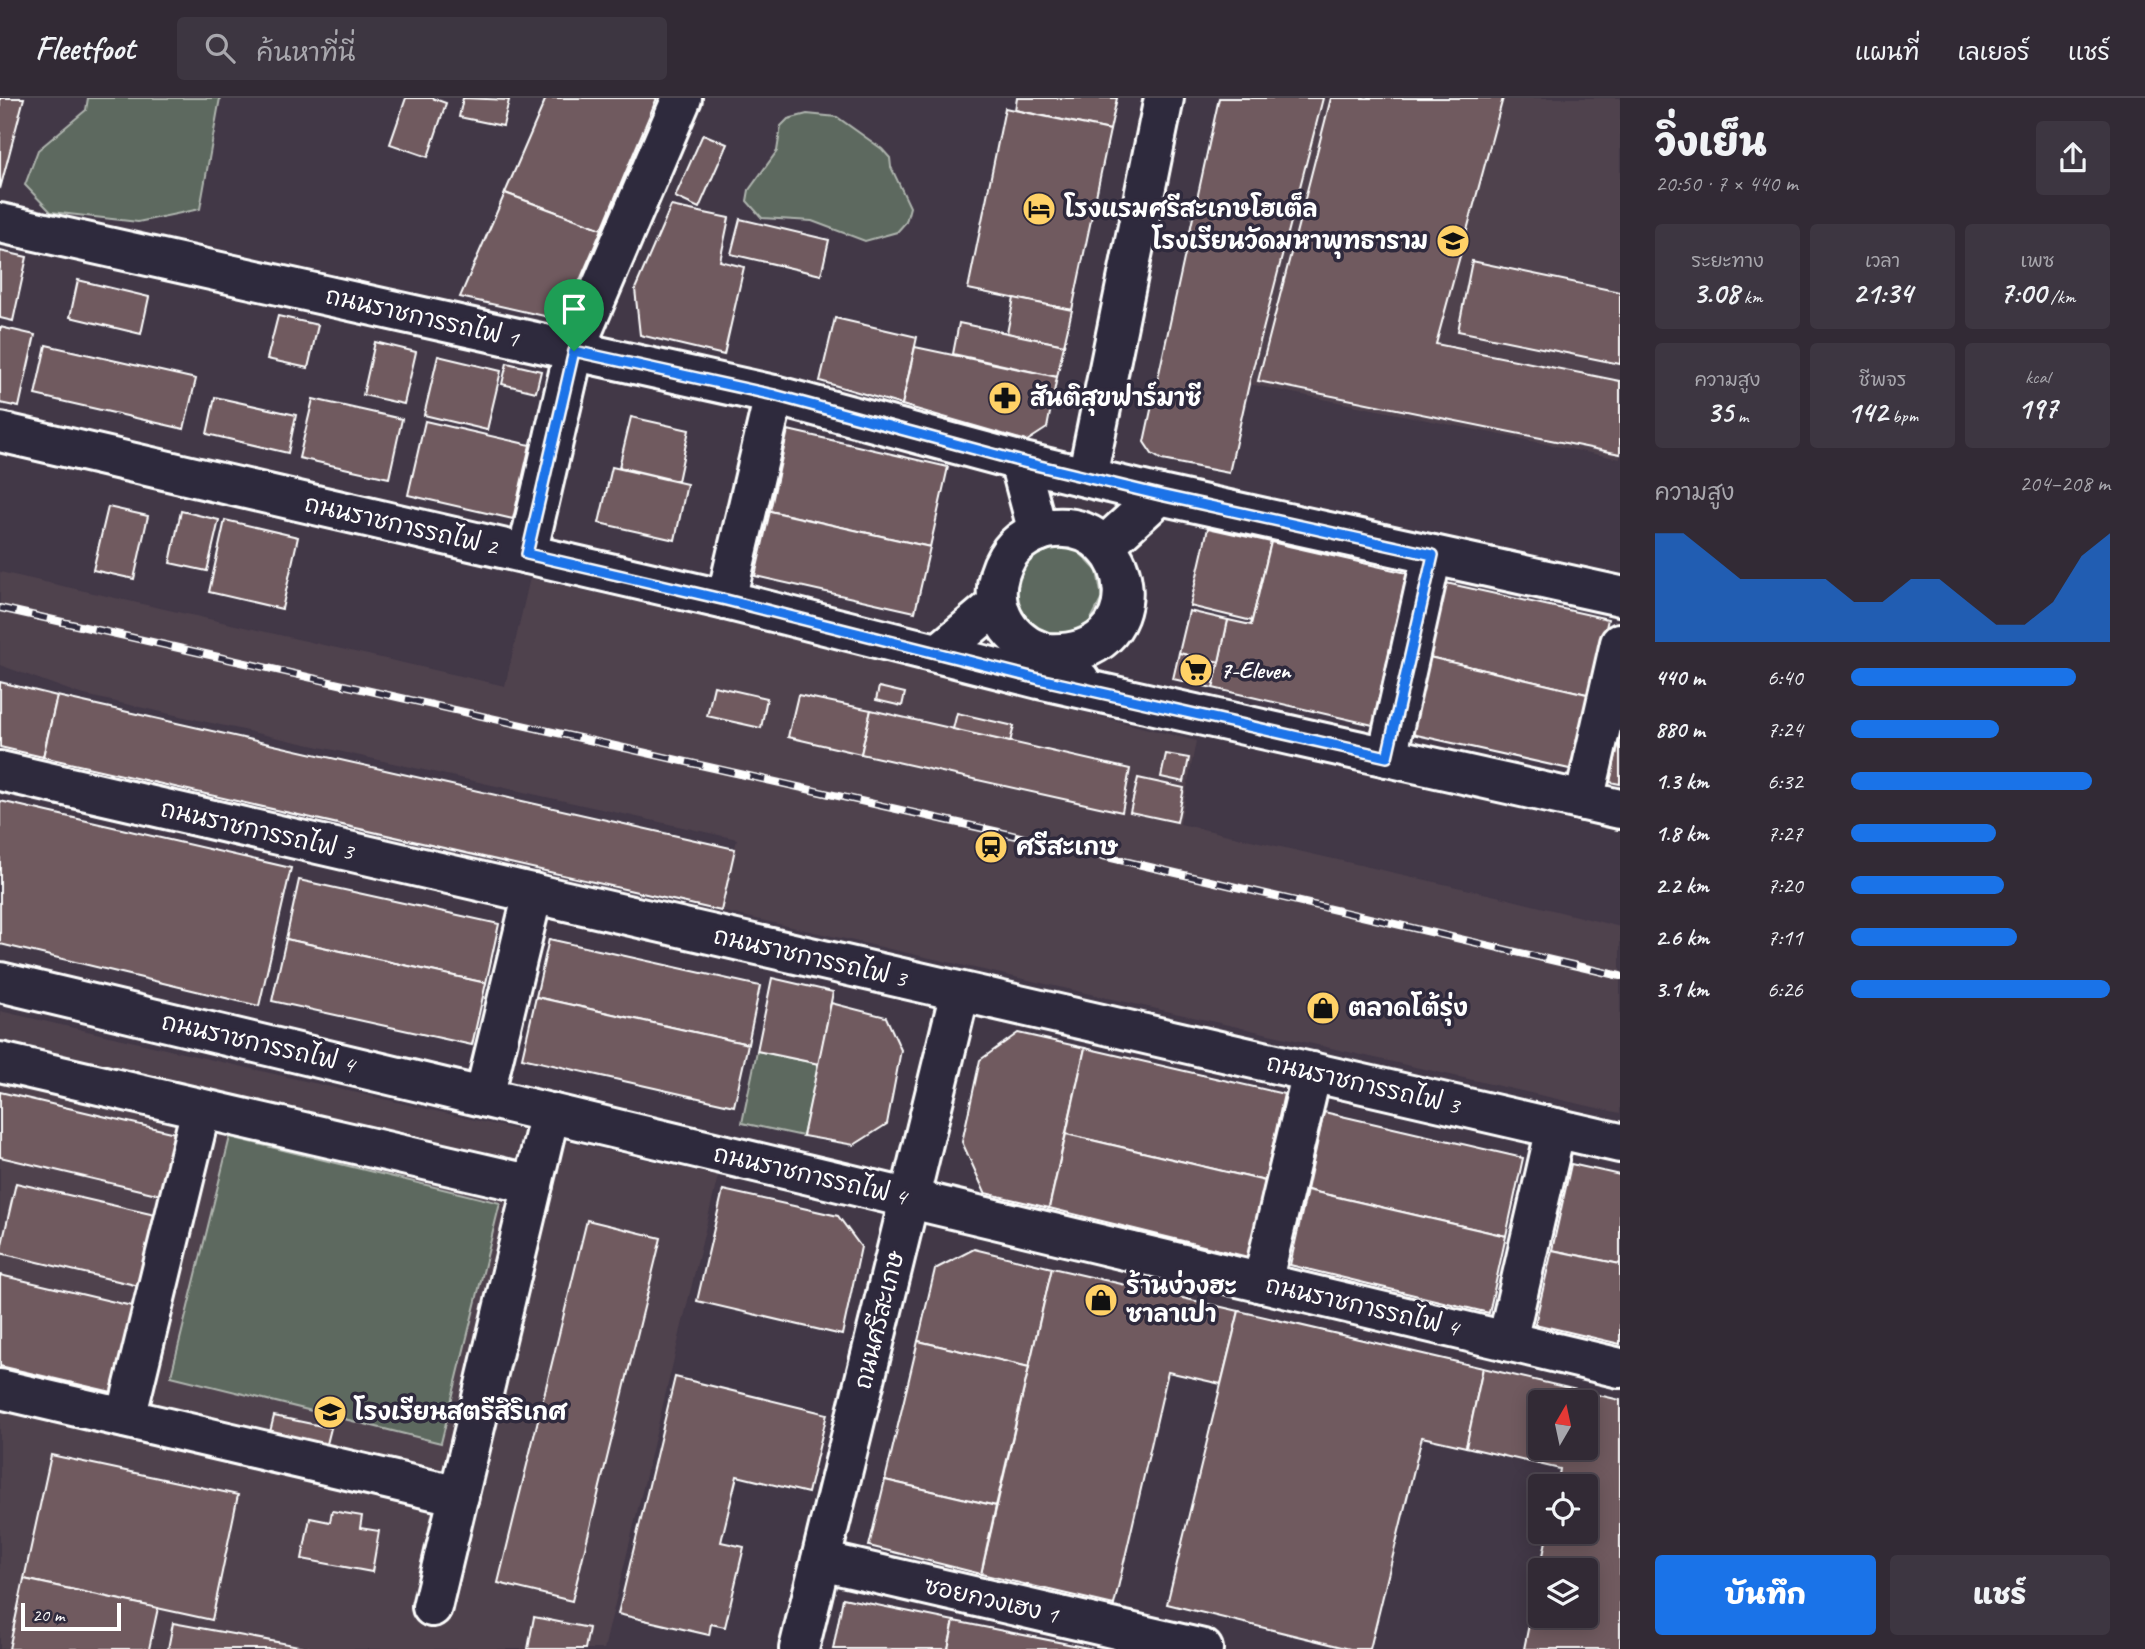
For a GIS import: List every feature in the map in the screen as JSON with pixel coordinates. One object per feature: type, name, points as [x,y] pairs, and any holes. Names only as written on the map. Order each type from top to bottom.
[{"type":"street","points":[[527,554],[574,351],[682,98]]},
{"type":"street","points":[[1087,477],[1164,98]]},
{"type":"street","name":"ถนนราชการรถไฟ 1","points":[[0,223],[774,395],[1019,461],[1160,495],[1620,596]]},
{"type":"street","points":[[726,600],[774,395]]},
{"type":"street","name":"ถนนราชการรถไฟ 2","points":[[0,432],[726,600],[939,653],[1042,666]]},
{"type":"street","points":[[1019,461],[1038,532]]},
{"type":"street","points":[[1104,546],[1160,495]]},
{"type":"street","points":[[1042,666],[1099,642],[1112,628],[1120,612],[1124,593],[1122,576],[1115,560],[1104,546],[1090,535],[1073,530],[1055,528],[1022,540],[1009,552],[1000,568],[996,586],[997,604],[1003,621],[1014,636],[1029,647],[1042,666],[1095,691],[1602,805],[1620,643]]},
{"type":"street","points":[[1387,757],[1433,555]]},
{"type":"street","points":[[939,653],[997,604]]},
{"type":"street","name":"ถนนราชการรถไฟ 3","points":[[0,771],[1620,1143]]},
{"type":"street","points":[[484,1097],[533,893]]},
{"type":"street","name":"ถนนราชการรถไฟ 4","points":[[0,982],[1620,1368]]},
{"type":"street","name":"ถนนศรีสะเกษ","points":[[799,1649],[960,992]]},
{"type":"street","points":[[0,1062],[533,1185]]},
{"type":"street","points":[[1262,1283],[1312,1072]]},
{"type":"street","points":[[126,1418],[201,1109]]},
{"type":"street","points":[[432,1607],[550,1113]]},
{"type":"street","points":[[1507,1341],[1556,1128]]},
{"type":"street","points":[[0,1389],[459,1496]]},
{"type":"street","name":"ซอยกวงเฮง 1","points":[[821,1561],[1203,1649]]},
{"type":"shaded area","name":"โรงเรียนวัดมหาพุทธาราม","points":[[1323,98],[1620,98],[1620,459],[1249,384]]},
{"type":"shaded area","points":[[0,572],[505,686],[530,578],[763,631],[1196,741],[1180,824],[1620,927],[1620,1113],[721,911],[737,839],[80,694],[0,665]]},
{"type":"shaded area","name":"โรงเรียนสตรีสิริเกศ","points":[[0,1011],[718,1176],[604,1649],[0,1649]]},
{"type":"green space","points":[[88,98],[220,98],[200,209],[138,222],[51,212],[25,185],[38,150],[86,110]]},
{"type":"green space","points":[[807,114],[837,117],[882,149],[890,158],[891,167],[910,207],[906,222],[897,232],[865,241],[812,221],[762,218],[747,201],[749,190],[777,151],[781,126],[788,119]]},
{"type":"green space","points":[[1050,546],[1078,551],[1097,571],[1102,598],[1089,623],[1063,635],[1036,630],[1017,610],[1013,583],[1026,558]]},
{"type":"green space","points":[[757,1051],[819,1064],[803,1136],[742,1123]]},
{"type":"green space","points":[[230,1137],[500,1203],[441,1443],[171,1376]]},
{"type":"building","points":[[0,98],[24,98],[0,189]]},
{"type":"building","points":[[406,98],[432,98],[446,103],[428,157],[390,144]]},
{"type":"building","points":[[463,98],[509,100],[503,126],[459,117]]},
{"type":"building","points":[[546,98],[657,98],[602,229],[505,193]]},
{"type":"building","points":[[1017,98],[1117,98],[1110,130],[1015,110]]},
{"type":"building","points":[[1219,98],[1323,98],[1249,384],[1229,473],[1162,460],[1152,454],[1144,442]]},
{"type":"building","points":[[1331,98],[1503,98],[1436,344],[1620,381],[1620,454],[1258,381]]},
{"type":"building","name":"โรงแรมศรีสะเกษโฮเต็ล","points":[[1005,108],[1110,130],[1072,310],[968,289]]},
{"type":"building","points":[[703,134],[727,144],[699,208],[675,197]]},
{"type":"building","points":[[505,193],[602,229],[569,306],[553,318],[460,297]]},
{"type":"building","points":[[671,206],[729,218],[720,261],[744,267],[724,355],[640,335],[635,289]]},
{"type":"building","points":[[740,219],[829,240],[821,275],[731,254]]},
{"type":"building","points":[[0,251],[27,257],[13,321],[0,318]]},
{"type":"building","points":[[1472,261],[1620,292],[1620,364],[1458,331]]},
{"type":"building","points":[[78,280],[149,297],[141,334],[70,317]]},
{"type":"building","points":[[1014,298],[1072,310],[1064,345],[1007,333]]},
{"type":"building","points":[[278,316],[318,325],[308,368],[267,359]]},
{"type":"building","points":[[835,318],[917,337],[902,405],[820,381]]},
{"type":"building","points":[[959,323],[1064,345],[1057,377],[953,354]]},
{"type":"building","points":[[0,327],[35,335],[19,407],[0,403]]},
{"type":"building","points":[[375,342],[416,352],[404,404],[363,395]]},
{"type":"building","points":[[46,345],[196,379],[184,429],[35,395]]},
{"type":"building","points":[[915,347],[1057,377],[1047,428],[1027,441],[902,405]]},
{"type":"building","points":[[438,356],[501,371],[487,430],[424,415]]},
{"type":"building","points":[[507,363],[541,371],[536,392],[502,384]]},
{"type":"building","points":[[215,397],[296,415],[288,453],[207,434]]},
{"type":"building","points":[[313,399],[402,419],[389,478],[299,458]]},
{"type":"building","points":[[631,417],[689,430],[678,481],[619,467]]},
{"type":"building","points":[[425,421],[530,445],[513,519],[408,495]]},
{"type":"building","points":[[788,430],[948,467],[930,547],[770,511]]},
{"type":"building","points":[[612,467],[687,484],[675,540],[599,523]]},
{"type":"building","points":[[108,507],[148,516],[134,579],[93,570]]},
{"type":"building","points":[[181,511],[219,520],[207,571],[170,563]]},
{"type":"building","points":[[770,511],[930,547],[915,612],[755,576]]},
{"type":"building","points":[[225,520],[298,537],[282,609],[209,592]]},
{"type":"building","points":[[1208,528],[1271,542],[1252,621],[1190,606]]},
{"type":"building","points":[[1271,542],[1407,573],[1373,725],[1213,688],[1228,620],[1251,625]]},
{"type":"building","points":[[1446,583],[1608,619],[1591,695],[1429,657]]},
{"type":"building","points":[[1189,611],[1228,620],[1219,662],[1179,653]]},
{"type":"building","name":"7-Eleven","points":[[1179,653],[1219,662],[1213,688],[1173,679]]},
{"type":"building","points":[[1429,657],[1591,695],[1574,770],[1412,734]]},
{"type":"building","points":[[0,682],[57,696],[43,757],[0,747]]},
{"type":"building","points":[[714,686],[767,698],[761,728],[707,716]]},
{"type":"building","points":[[879,687],[905,693],[902,706],[876,700]]},
{"type":"building","points":[[798,695],[871,710],[861,754],[788,737]]},
{"type":"building","points":[[57,696],[735,849],[721,911],[43,757]]},
{"type":"building","points":[[871,710],[1130,769],[1122,812],[861,754]]},
{"type":"building","points":[[957,713],[1014,726],[1010,742],[953,729]]},
{"type":"building","points":[[1620,736],[1620,784],[1610,782]]},
{"type":"building","points":[[1166,754],[1189,758],[1184,782],[1161,777]]},
{"type":"building","points":[[1138,778],[1184,788],[1177,822],[1130,812]]},
{"type":"building","points":[[0,801],[291,868],[259,1006],[0,944]]},
{"type":"building","points":[[299,880],[499,924],[486,983],[286,939]]},
{"type":"building","points":[[286,939],[486,983],[472,1045],[272,1001]]},
{"type":"building","points":[[549,939],[760,986],[748,1044],[536,997]]},
{"type":"building","points":[[772,978],[833,992],[819,1064],[757,1051]]},
{"type":"building","points":[[536,997],[748,1044],[734,1106],[522,1058]]},
{"type":"building","points":[[831,1003],[886,1017],[901,1050],[887,1124],[854,1145],[803,1136]]},
{"type":"building","points":[[1018,1033],[1085,1048],[1049,1208],[985,1193],[962,1142],[980,1060]]},
{"type":"building","points":[[1085,1048],[1284,1094],[1265,1181],[1066,1134]]},
{"type":"building","points":[[0,1092],[175,1133],[161,1195],[0,1157]]},
{"type":"building","points":[[1324,1112],[1523,1158],[1506,1236],[1307,1190]]},
{"type":"building","points":[[1066,1134],[1265,1181],[1248,1257],[1049,1208]]},
{"type":"building","points":[[1571,1164],[1620,1175],[1620,1264],[1552,1250]]},
{"type":"building","points":[[16,1183],[155,1215],[139,1286],[0,1253]]},
{"type":"building","points":[[723,1190],[838,1216],[861,1247],[842,1335],[697,1301]]},
{"type":"building","points":[[1307,1190],[1506,1236],[1489,1313],[1290,1265]]},
{"type":"building","points":[[587,1220],[661,1238],[572,1601],[498,1583]]},
{"type":"building","points":[[974,1249],[1052,1268],[1029,1367],[918,1341],[935,1269]]},
{"type":"building","points":[[1552,1250],[1620,1264],[1620,1344],[1535,1324]]},
{"type":"building","points":[[1052,1268],[1239,1311],[1221,1384],[1168,1372],[1114,1605],[981,1574]]},
{"type":"building","points":[[0,1275],[136,1307],[116,1393],[0,1366]]},
{"type":"building","points":[[1239,1311],[1483,1368],[1466,1447],[1422,1437],[1370,1649],[1350,1649],[1167,1604]]},
{"type":"building","points":[[918,1341],[1029,1367],[996,1506],[885,1480]]},
{"type":"building","points":[[1483,1368],[1577,1390],[1528,1390],[1528,1460],[1598,1460],[1598,1395],[1620,1400],[1620,1649],[1524,1649],[1528,1628],[1598,1628],[1598,1558],[1542,1558],[1545,1544],[1598,1544],[1598,1474],[1559,1474],[1560,1469],[1466,1447]]},
{"type":"building","points":[[675,1377],[827,1414],[808,1493],[737,1476],[721,1542],[744,1547],[725,1627],[711,1624],[709,1635],[618,1614]]},
{"type":"building","points":[[274,1416],[331,1428],[326,1448],[269,1436]]},
{"type":"building","points":[[51,1455],[238,1495],[212,1620],[24,1579]]},
{"type":"building","points":[[885,1480],[996,1506],[981,1574],[869,1546]]},
{"type":"building","points":[[332,1511],[362,1516],[360,1528],[379,1531],[372,1572],[302,1559],[310,1518],[330,1522]]},
{"type":"building","points":[[24,1579],[158,1608],[149,1649],[9,1649]]},
{"type":"building","points":[[843,1598],[954,1621],[948,1649],[833,1649]]},
{"type":"building","points":[[534,1617],[589,1628],[585,1649],[528,1649]]},
{"type":"building","points":[[954,1621],[1093,1649],[948,1649]]},
{"type":"building","points":[[173,1623],[315,1649],[168,1649]]},
{"type":"railway","points":[[0,608],[999,832],[1620,976]]},
{"type":"place","name":"โรงแรมศรีสะเกษโฮเต็ล","points":[[1039,209]]},
{"type":"place","name":"โรงเรียนวัดมหาพุทธาราม","points":[[1453,241]]},
{"type":"place","name":"สันติสุขฟาร์มาซี","points":[[1005,398]]},
{"type":"place","name":"7-Eleven","points":[[1196,670]]},
{"type":"place","name":"ศรีสะเกษ","points":[[991,847]]},
{"type":"place","name":"ตลาดโต้รุ่ง","points":[[1323,1008]]},
{"type":"place","name":"ร้านง่วงฮะ ซาลาเปา","points":[[1101,1300]]},
{"type":"place","name":"โรงเรียนสตรีสิริเกศ","points":[[330,1412]]},
{"type":"route","points":[[574,351],[774,395],[1019,461],[1160,495],[1433,555],[1387,757],[1039,679],[726,600],[527,554],[574,351]]}]
